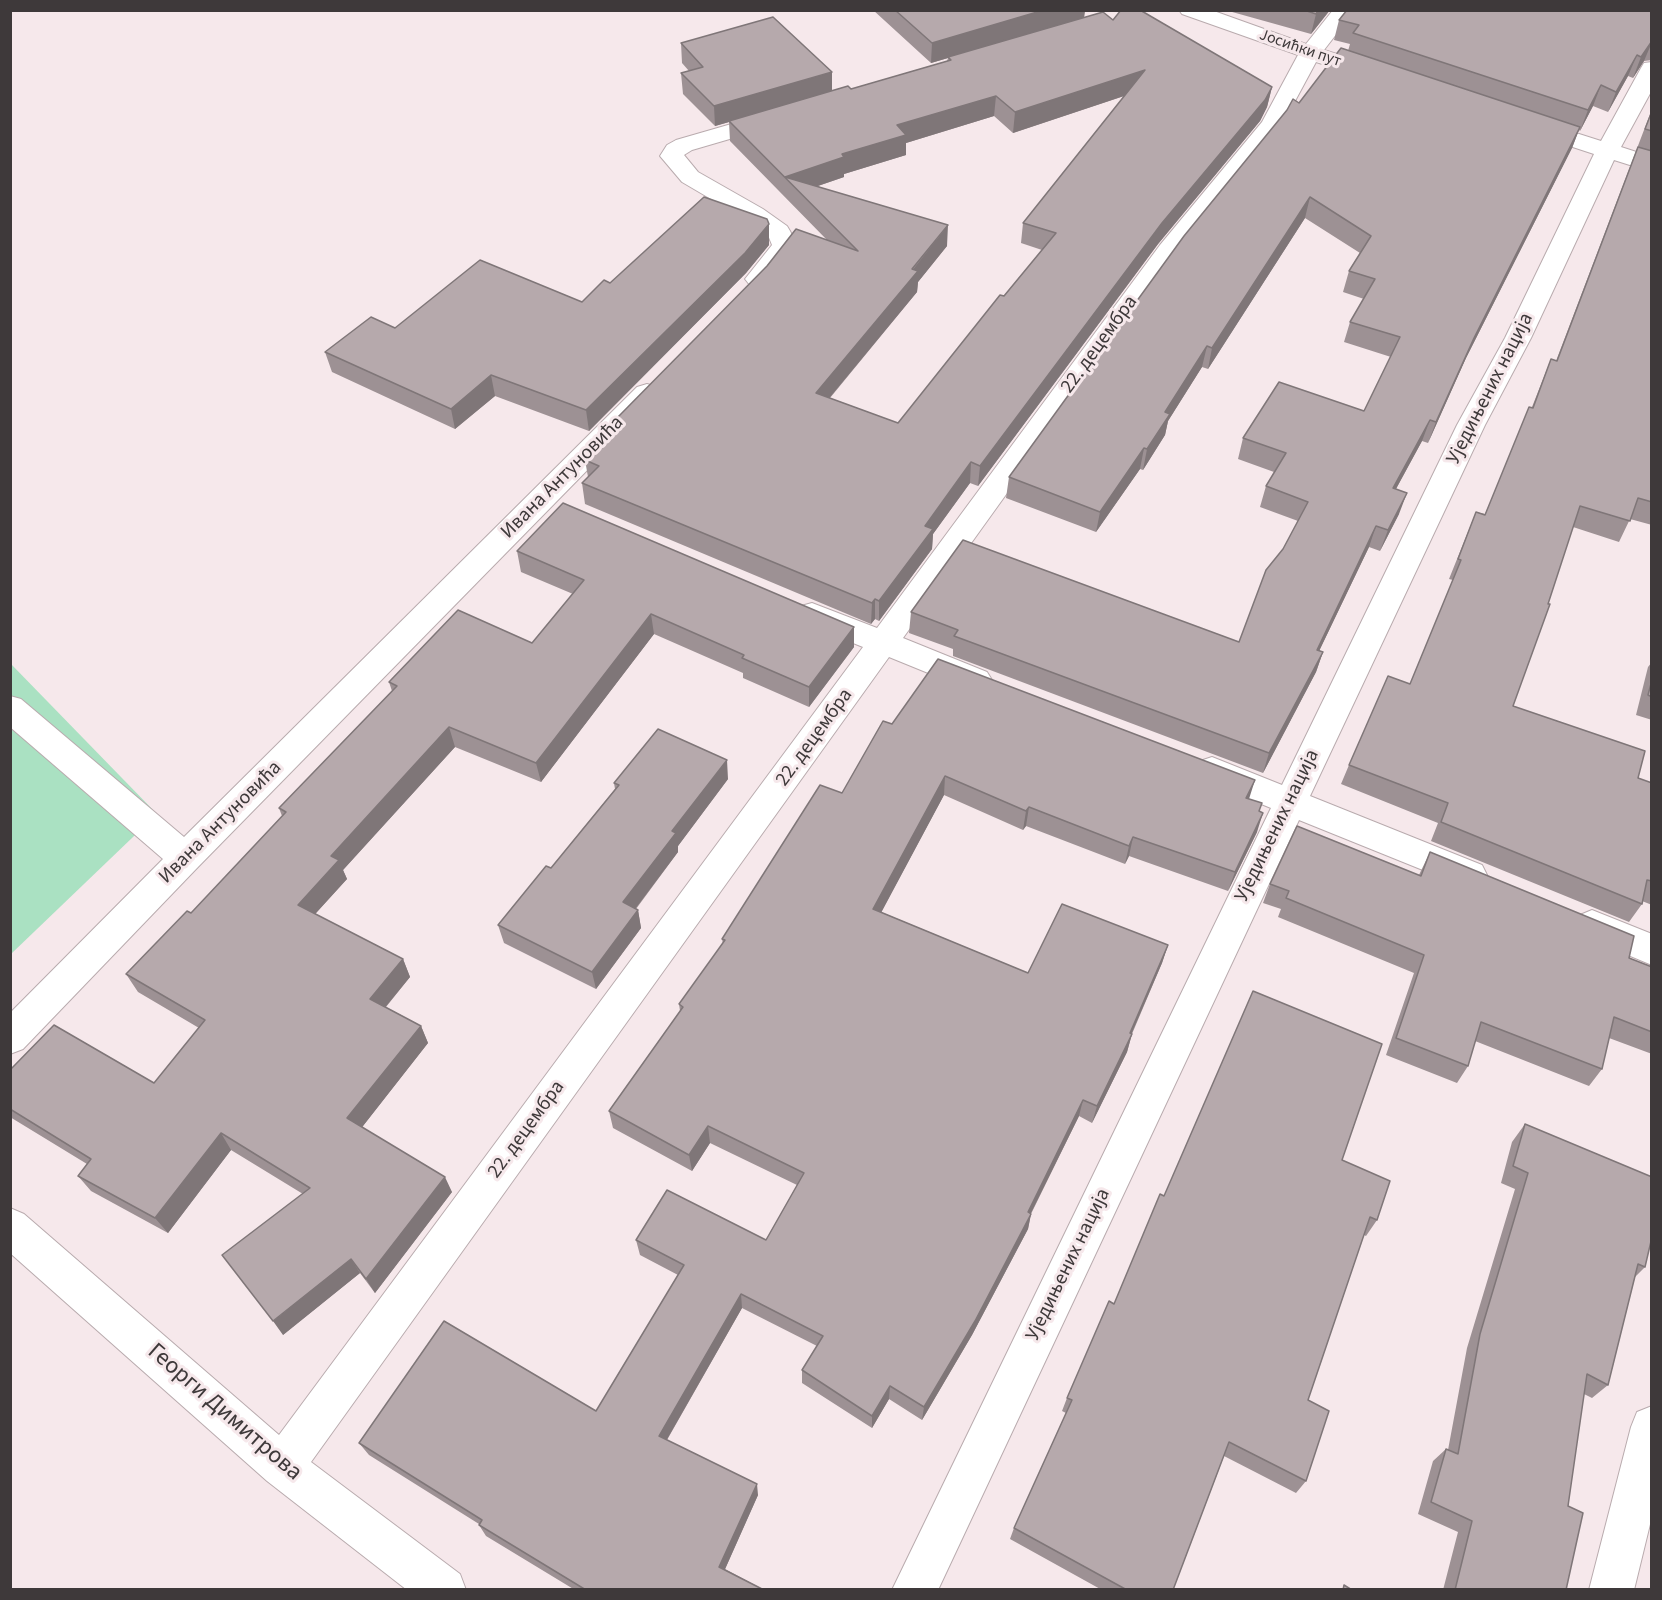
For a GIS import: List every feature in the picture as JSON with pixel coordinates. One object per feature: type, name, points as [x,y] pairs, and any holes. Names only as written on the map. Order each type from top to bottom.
[{"type":"street","name":"Јосићки пут","points":[[1189,10],[1354,67]]},
{"type":"street","name":"22. децембра","points":[[282,1466],[1169,250],[1272,124],[1310,52],[1345,10]]},
{"type":"street","name":"Уједињених нација","points":[[914,1590],[1471,425],[1518,338],[1607,151],[1652,68]]},
{"type":"street","points":[[741,297],[785,245],[778,231],[754,214],[690,177],[672,156],[675,150],[684,145],[797,112]]},
{"type":"street","points":[[1507,118],[1652,165]]},
{"type":"street","name":"Ивана Антуновића","points":[[10,1038],[185,858],[554,504],[666,373]]},
{"type":"street","points":[[784,602],[883,644],[1005,691]]},
{"type":"street","points":[[10,708],[185,858]]},
{"type":"street","points":[[1181,758],[1291,800],[1498,886]]},
{"type":"street","points":[[1564,914],[1652,950]]},
{"type":"street","name":"Георги Димитрова","points":[[10,1227],[282,1466],[444,1590]]},
{"type":"street","points":[[1611,1590],[1652,1427]]},
{"type":"green space","points":[[11,664],[157,814],[11,954]]},
{"type":"building","points":[[895,10],[1044,10],[932,43]]},
{"type":"building","points":[[1121,10],[1140,10],[1272,87],[1265,100],[1162,223],[980,466],[971,462],[925,526],[933,529],[879,601],[875,599],[872,603],[582,483],[599,466],[585,460],[620,423],[614,421],[767,266],[796,229],[858,251],[729,121],[848,86],[851,89],[951,60],[948,57],[1103,12],[1113,20]],"holes":[[[1145,70],[1023,223],[1056,233],[1004,296],[1000,295],[898,423],[816,393],[918,271],[912,269],[948,225],[785,177],[844,157],[842,154],[906,135],[897,125],[996,96],[1015,112]]]},
{"type":"building","points":[[1304,10],[1318,10],[1316,14]]},
{"type":"building","points":[[1347,10],[1652,10],[1652,41],[1641,57],[1637,55],[1616,92],[1601,85],[1588,110],[1353,33],[1359,25],[1339,20]]},
{"type":"building","points":[[773,17],[832,72],[714,106],[681,73],[703,67],[681,43]]},
{"type":"building","points":[[1341,48],[1580,127],[1474,338],[1436,422],[1430,420],[1393,488],[1407,493],[1388,530],[1376,526],[1317,650],[1323,652],[1269,753],[954,636],[958,630],[911,612],[963,540],[1239,642],[1266,570],[1283,549],[1308,502],[1266,486],[1286,453],[1243,438],[1279,382],[1364,411],[1400,337],[1350,322],[1375,279],[1349,271],[1371,236],[1310,197],[1212,348],[1207,346],[1165,412],[1170,414],[1147,449],[1144,448],[1100,512],[1009,477],[1184,236],[1287,110],[1293,99],[1299,103]]},
{"type":"building","points":[[1652,111],[1652,131],[1645,129]]},
{"type":"building","points":[[1638,147],[1652,151],[1652,502],[1638,498],[1630,521],[1580,506],[1548,604],[1550,604],[1513,706],[1645,751],[1638,778],[1652,783],[1652,881],[1647,880],[1642,904],[1441,822],[1448,803],[1349,765],[1388,676],[1410,684],[1461,560],[1458,559],[1476,512],[1485,515],[1529,407],[1533,408],[1551,359],[1557,361]]},
{"type":"building","points":[[704,197],[767,219],[769,224],[745,253],[586,410],[491,375],[451,409],[325,352],[371,317],[395,328],[480,260],[582,302],[604,280],[610,283]]},
{"type":"building","points":[[563,503],[854,627],[809,687],[651,614],[536,763],[449,727],[331,856],[339,860],[298,905],[403,959],[370,999],[421,1026],[347,1118],[445,1177],[366,1279],[351,1259],[273,1321],[222,1255],[310,1188],[221,1133],[155,1218],[78,1176],[91,1159],[10,1109],[10,1070],[54,1025],[154,1083],[205,1020],[126,974],[187,911],[191,913],[286,812],[279,808],[397,686],[389,682],[458,610],[532,643],[584,580],[517,551]]},
{"type":"building","points":[[938,659],[1255,780],[1246,798],[1262,803],[1259,811],[1263,813],[1235,872],[1133,837],[1129,846],[1029,807],[1026,811],[945,776],[873,909],[1028,973],[1062,904],[1168,945],[1130,1033],[1132,1034],[1097,1106],[1083,1100],[1028,1212],[1031,1214],[975,1321],[924,1407],[890,1386],[872,1416],[802,1370],[823,1336],[741,1294],[659,1436],[757,1484],[719,1567],[764,1590],[586,1590],[479,1525],[482,1520],[359,1443],[444,1321],[596,1411],[684,1265],[636,1240],[667,1190],[766,1240],[804,1173],[708,1126],[689,1155],[609,1111],[683,1007],[679,1004],[725,940],[722,939],[820,785],[842,793],[883,721],[892,724]]},
{"type":"building","points":[[1652,680],[1652,697],[1648,695]]},
{"type":"building","points":[[658,729],[727,760],[672,831],[676,833],[623,902],[638,910],[592,972],[498,925],[546,866],[551,868],[619,785],[614,783]]},
{"type":"building","points":[[1297,826],[1421,876],[1430,852],[1634,936],[1629,958],[1652,967],[1652,1032],[1614,1017],[1602,1069],[1481,1022],[1468,1066],[1396,1038],[1424,955],[1286,898],[1289,891],[1270,884]]},
{"type":"building","points":[[1253,991],[1382,1044],[1342,1160],[1390,1181],[1377,1220],[1370,1217],[1308,1400],[1329,1411],[1306,1481],[1229,1442],[1173,1590],[1127,1590],[1014,1528],[1072,1400],[1067,1398],[1109,1301],[1114,1304],[1160,1194],[1164,1196]]},
{"type":"building","points":[[1525,1124],[1652,1177],[1652,1237],[1645,1267],[1638,1264],[1608,1385],[1587,1374],[1568,1506],[1583,1513],[1566,1590],[1455,1590],[1472,1521],[1431,1502],[1446,1449],[1458,1454],[1480,1334],[1528,1173],[1513,1166]]}]
